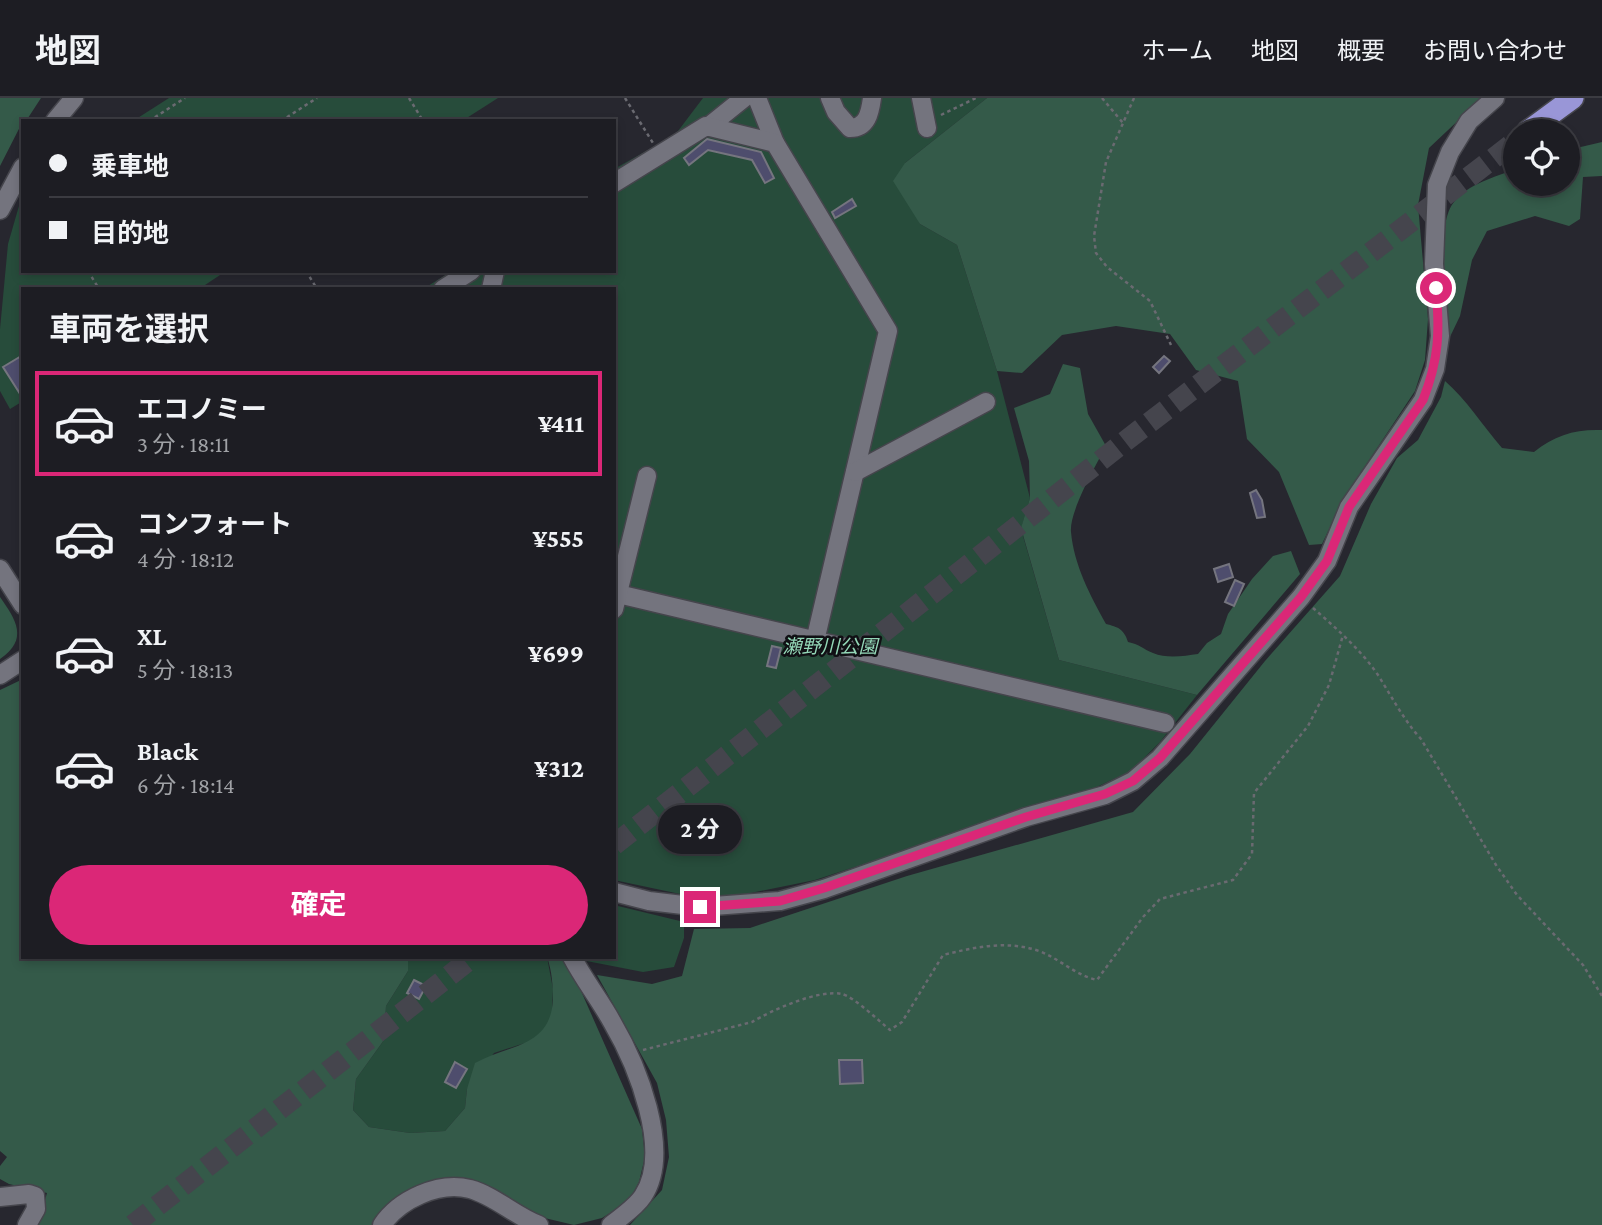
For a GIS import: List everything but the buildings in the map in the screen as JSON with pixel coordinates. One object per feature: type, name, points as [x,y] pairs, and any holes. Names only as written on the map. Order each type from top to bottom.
[{"type":"highway","points":[[1544,119],[1573,98]]},
{"type":"street","points":[[57,119],[74,98]]},
{"type":"street","points":[[616,182],[708,127],[749,98],[888,331],[815,641]]},
{"type":"street","points":[[830,98],[836,112],[850,128],[858,128],[864,123],[872,98]]},
{"type":"street","points":[[920,98],[926,124]]},
{"type":"street","points":[[616,893],[649,901],[700,907],[780,901],[1026,817],[1105,794],[1133,781],[1160,758],[1301,597],[1327,561],[1349,507],[1423,400],[1435,369],[1440,336],[1434,264],[1437,186],[1450,152],[1469,121],[1495,98]]},
{"type":"street","points":[[708,127],[775,143]]},
{"type":"street","points":[[0,210],[21,171]]},
{"type":"street","points":[[446,287],[468,273]]},
{"type":"street","points":[[855,472],[986,402]]},
{"type":"street","points":[[647,476],[616,598],[815,641],[1165,723]]},
{"type":"street","points":[[0,569],[21,602]]},
{"type":"street","points":[[0,674],[21,661]]},
{"type":"street","points":[[573,959],[628,1054],[647,1105],[654,1140],[652,1175],[643,1197],[611,1225]]},
{"type":"street","points":[[382,1225],[392,1210],[410,1199],[428,1192],[468,1188],[539,1225]]},
{"type":"street","points":[[0,1197],[29,1194],[36,1196],[36,1209],[27,1225]]},
{"type":"path","points":[[152,119],[185,98]]},
{"type":"path","points":[[284,119],[317,98]]},
{"type":"path","points":[[409,98],[423,119]]},
{"type":"path","points":[[625,98],[661,155]]},
{"type":"path","points":[[926,124],[976,98]]},
{"type":"path","points":[[1102,98],[1122,123]]},
{"type":"path","points":[[1134,98],[1106,162],[1094,223],[1097,253],[1107,267],[1150,301],[1171,345]]},
{"type":"path","points":[[1301,597],[1343,635],[1376,673],[1406,722],[1421,739],[1480,834],[1496,865],[1517,895],[1583,965],[1602,996]]},
{"type":"path","points":[[628,1054],[752,1022],[766,1014],[827,994],[844,994],[890,1030],[902,1022],[943,955],[986,944],[1040,952],[1082,977],[1097,980],[1143,917],[1160,899],[1233,880],[1251,854],[1254,793],[1308,726],[1329,685],[1343,635]]},
{"type":"green space","points":[[0,98],[41,98],[27,119],[21,119],[21,125],[0,166]]},
{"type":"green space","points":[[169,98],[498,98],[465,119],[136,119]]},
{"type":"green space","name":"瀬野川公園","points":[[703,98],[987,98],[905,163],[920,224],[957,245],[997,371],[1030,498],[1021,529],[1059,660],[1197,695],[1160,742],[1131,771],[1088,791],[815,880],[731,897],[680,894],[616,880],[616,287],[426,287],[449,273],[616,273],[616,168],[675,135]]},
{"type":"green space","points":[[987,98],[1482,98],[1429,148],[1418,205],[1428,319],[1425,360],[1415,391],[1344,498],[1322,544],[1309,545],[1279,472],[1247,439],[1238,381],[1196,370],[1170,334],[1116,326],[1062,335],[1022,373],[997,371],[957,245],[920,224],[893,181],[905,163]]},
{"type":"green space","points":[[1602,142],[1602,176],[1583,177],[1580,219],[1569,226],[1535,216],[1487,231],[1472,260],[1460,316],[1448,341],[1443,248],[1444,229],[1454,202],[1466,190],[1503,174],[1503,196],[1580,196],[1580,147]]},
{"type":"green space","points":[[21,199],[21,273],[223,273],[202,287],[21,287],[21,402],[10,409],[0,391],[0,329],[8,244]]},
{"type":"green space","points":[[1063,364],[1080,368],[1088,414],[1106,446],[1074,513],[1071,532],[1079,568],[1106,624],[1120,629],[1128,642],[1158,655],[1198,654],[1207,643],[1221,634],[1228,614],[1252,579],[1273,556],[1291,551],[1300,574],[1197,695],[1059,660],[1021,528],[1030,498],[1029,461],[1014,408],[1050,394]]},
{"type":"green space","points":[[1445,381],[1502,448],[1534,452],[1566,434],[1602,430],[1602,1225],[630,1225],[662,1190],[669,1157],[666,1120],[657,1083],[597,975],[652,984],[682,976],[694,929],[750,928],[907,876],[1133,812],[1190,754],[1265,661],[1340,576],[1371,504],[1397,458],[1418,440],[1441,397]]},
{"type":"green space","points":[[0,597],[15,621],[17,637],[9,652],[0,659]]},
{"type":"green space","points":[[21,680],[21,959],[408,959],[408,971],[386,1006],[384,1040],[356,1079],[353,1110],[369,1127],[410,1133],[445,1131],[465,1108],[467,1089],[475,1063],[536,1036],[550,1016],[553,1000],[548,959],[567,959],[642,1129],[645,1157],[639,1182],[629,1201],[602,1218],[574,1225],[532,1215],[488,1188],[407,1193],[386,1207],[373,1225],[38,1225],[47,1193],[9,1184],[0,1179],[0,1166],[7,1157],[0,1151],[0,690]]},
{"type":"green space","points":[[616,905],[684,922],[684,938],[674,967],[643,972],[576,959],[616,959]]},
{"type":"green space","points":[[408,959],[547,959],[553,989],[552,1015],[546,1029],[531,1041],[494,1053],[467,1089],[465,1108],[445,1131],[410,1133],[369,1127],[353,1110],[356,1079],[384,1040],[386,1006],[408,971]]},
{"type":"tunnel","points":[[616,843],[1119,446],[1503,151]]},
{"type":"tunnel","points":[[133,1225],[470,959]]},
{"type":"route","points":[[700,907],[780,901],[1026,817],[1105,794],[1133,781],[1160,758],[1301,597],[1327,561],[1349,507],[1423,400],[1429,385],[1435,369],[1440,336],[1436,288]]}]
